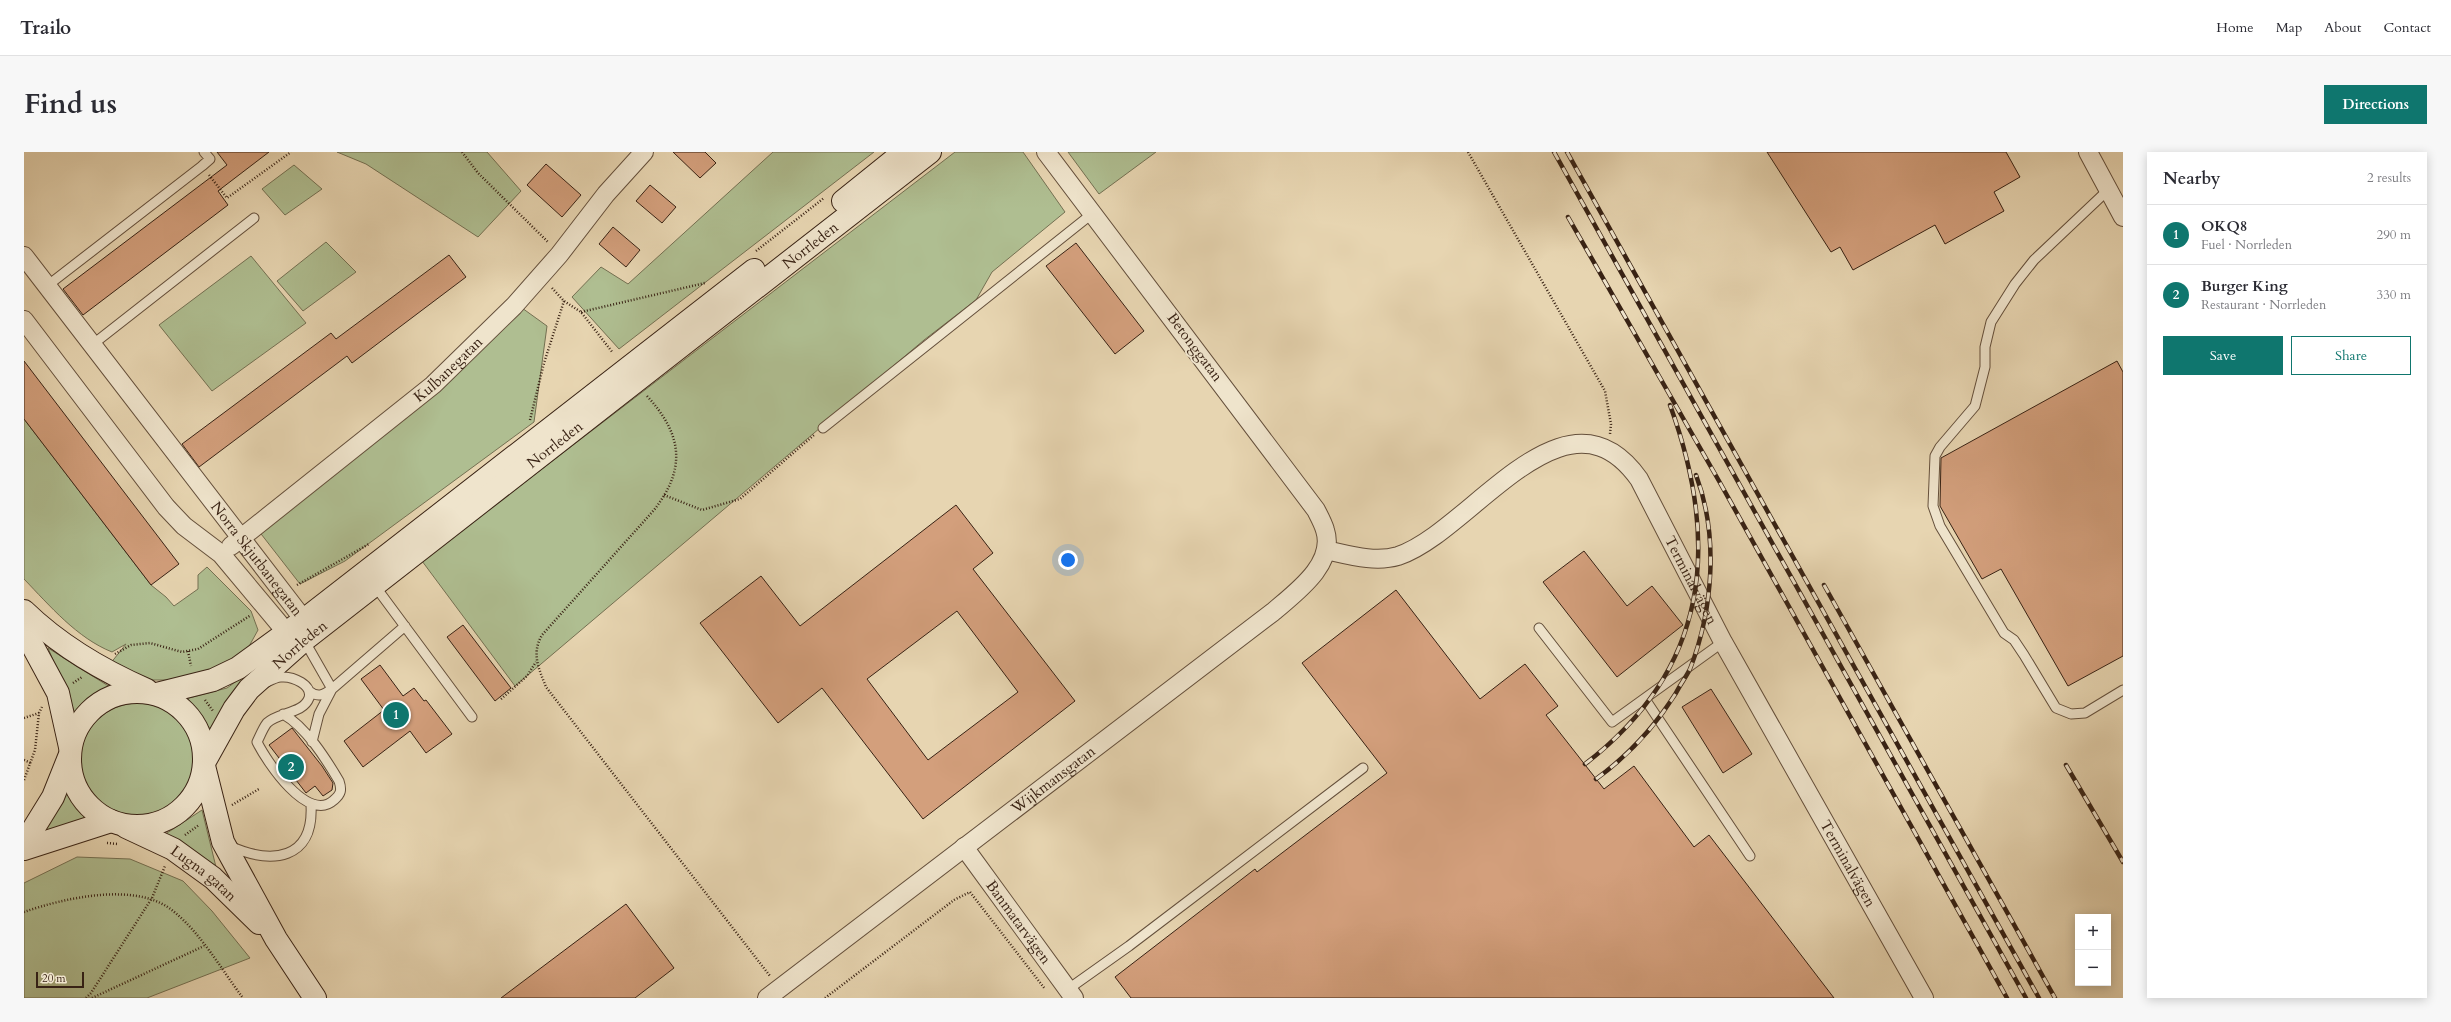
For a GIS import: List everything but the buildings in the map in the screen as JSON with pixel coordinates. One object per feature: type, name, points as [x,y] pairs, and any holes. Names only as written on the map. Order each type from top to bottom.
[{"type":"main road","name":"Norrleden","points":[[205,763],[234,709],[298,631],[904,152]]},
{"type":"main road","name":"Norrleden","points":[[154,693],[213,680],[238,668],[375,586],[930,152]]},
{"type":"main road","points":[[24,611],[42,628],[97,666],[171,700],[192,719],[202,739],[205,763],[196,790],[189,801],[175,814],[158,823],[139,826],[115,822],[94,810],[80,795],[72,777],[70,752],[58,694],[24,630]]},
{"type":"main road","points":[[24,844],[53,797],[70,752],[76,730],[86,715],[99,703],[121,693],[133,691],[154,693]]},
{"type":"main road","name":"Lugna gatan","points":[[205,763],[223,842],[276,939],[315,998]]},
{"type":"main road","points":[[24,849],[115,822]]},
{"type":"main road","name":"Lugna gatan","points":[[115,822],[174,849],[213,878],[276,939]]},
{"type":"street","name":"Kulbanegatan","points":[[221,554],[433,385],[514,306],[559,255],[606,194],[644,152]]},
{"type":"street","name":"Betonggatan","points":[[1046,152],[1316,510],[1326,531],[1326,550]]},
{"type":"street","points":[[2088,152],[2123,217]]},
{"type":"street","name":"Norra Skjutbanegatan","points":[[24,256],[283,594],[298,631]]},
{"type":"street","name":"Norra Skjutbanegatan","points":[[24,320],[166,507],[184,526],[221,554],[264,606],[298,631]]},
{"type":"street","name":"Terminalvägen","points":[[1326,550],[1371,558],[1384,559],[1397,556],[1415,549],[1524,465],[1547,452],[1580,442],[1592,443],[1608,449],[1620,457],[1639,479],[1723,642],[1924,998]]},
{"type":"street","name":"Wijkmansgatan","points":[[774,993],[1273,612],[1299,590],[1318,568],[1326,550]]},
{"type":"street","name":"Banmatarvägen","points":[[964,847],[1061,994]]},
{"type":"lane","points":[[47,286],[202,166],[210,159],[204,152]]},
{"type":"lane","points":[[2108,190],[2034,260],[2015,284],[1991,322],[1986,346],[1985,367],[1975,406],[1940,447],[1935,456],[1933,506],[1940,526],[2004,633],[2014,640],[2056,708],[2071,714],[2085,713],[2123,690]]},
{"type":"lane","points":[[823,428],[1093,213]]},
{"type":"lane","points":[[92,345],[254,218]]},
{"type":"lane","points":[[375,586],[472,717]]},
{"type":"lane","points":[[249,689],[282,676],[294,679],[305,685],[309,691],[315,695],[322,695],[332,689],[405,626]]},
{"type":"lane","points":[[1539,628],[1612,722],[1723,642]]},
{"type":"lane","points":[[298,631],[332,689]]},
{"type":"lane","points":[[312,742],[319,714],[332,689]]},
{"type":"lane","points":[[283,714],[292,719],[331,767],[342,789],[340,795],[332,802],[321,806],[311,805],[300,798],[262,753],[257,742],[266,724],[283,714],[304,705],[308,699],[309,691]]},
{"type":"lane","points":[[1645,699],[1750,856]]},
{"type":"lane","points":[[1061,994],[1130,946],[1363,768]]},
{"type":"lane","points":[[223,842],[258,855],[283,855],[298,848],[308,837],[312,822],[311,805]]},
{"type":"path","points":[[202,166],[228,198],[291,152]]},
{"type":"path","points":[[462,152],[478,173],[552,246]]},
{"type":"path","points":[[1468,152],[1605,391],[1611,424],[1608,449]]},
{"type":"path","points":[[754,252],[828,195]]},
{"type":"path","points":[[581,312],[710,282]]},
{"type":"path","points":[[529,424],[544,363],[564,301],[581,312],[613,352]]},
{"type":"path","points":[[647,396],[664,418],[678,449],[675,474],[664,495],[542,635],[537,646],[536,662],[546,687],[774,993]]},
{"type":"path","points":[[664,495],[702,510],[740,498],[823,428]]},
{"type":"path","points":[[283,594],[372,541]]},
{"type":"path","points":[[58,694],[97,666],[131,646],[150,643],[182,652],[198,649],[264,606]]},
{"type":"path","points":[[501,699],[527,676],[536,662]]},
{"type":"path","points":[[24,718],[39,713],[35,750],[24,780]]},
{"type":"path","points":[[24,760],[31,763]]},
{"type":"path","points":[[86,998],[91,993],[152,898],[174,849],[181,839],[259,788]]},
{"type":"path","points":[[825,998],[954,900],[970,892],[1061,994]]},
{"type":"path","points":[[24,912],[64,900],[87,897],[110,895],[152,898],[173,911],[204,946],[243,998]]},
{"type":"path","points":[[92,998],[204,946]]},
{"type":"green space","points":[[337,152],[487,152],[521,191],[478,237],[366,164]]},
{"type":"green space","points":[[773,152],[874,152],[619,349],[572,297],[601,267],[628,284]]},
{"type":"green space","points":[[955,152],[1023,152],[1065,212],[992,272],[976,300],[924,340],[515,686],[422,561]]},
{"type":"green space","points":[[1068,152],[1156,152],[1099,194]]},
{"type":"green space","points":[[294,165],[322,189],[285,215],[262,189]]},
{"type":"green space","points":[[326,242],[356,272],[303,311],[277,281]]},
{"type":"green space","points":[[251,256],[306,323],[212,391],[159,325]]},
{"type":"green space","points":[[522,308],[547,326],[534,422],[345,561],[300,584],[258,530]]},
{"type":"green space","points":[[24,419],[151,585],[166,597],[174,606],[198,589],[198,575],[207,567],[251,611],[258,630],[247,650],[217,670],[180,680],[151,680],[110,664],[126,644],[112,652],[99,646],[76,630],[44,600],[24,579]]},
{"type":"green space","points":[[48,648],[110,687],[75,713]]},
{"type":"green space","points":[[278,651],[212,731],[185,699],[227,688]]},
{"type":"green space","points":[[138,703],[160,707],[179,720],[192,739],[196,761],[192,783],[179,802],[160,815],[138,819],[116,815],[97,802],[84,783],[80,761],[84,739],[97,720],[116,707]]},
{"type":"green space","points":[[67,791],[91,821],[45,831]]},
{"type":"green space","points":[[202,810],[216,867],[164,835]]},
{"type":"green space","points":[[77,857],[130,859],[183,881],[212,911],[250,958],[147,998],[24,998],[24,883]]},
{"type":"railway","points":[[1554,152],[2026,998]]},
{"type":"railway","points":[[1567,152],[2039,998]]},
{"type":"railway","points":[[1568,217],[1719,481],[2007,998]]},
{"type":"railway","points":[[1585,764],[1626,727],[1658,688],[1680,646],[1693,601],[1698,555],[1696,507],[1686,457],[1670,405]]},
{"type":"railway","points":[[1596,779],[1630,750],[1659,718],[1690,669],[1698,646],[1708,598],[1710,548],[1708,523],[1703,498],[1696,475]]},
{"type":"railway","points":[[1824,585],[2055,998]]},
{"type":"railway","points":[[2066,765],[2123,862]]},
{"type":"place","name":"OKQ8","points":[[396,715]]},
{"type":"place","name":"Burger King","points":[[291,767]]}]
